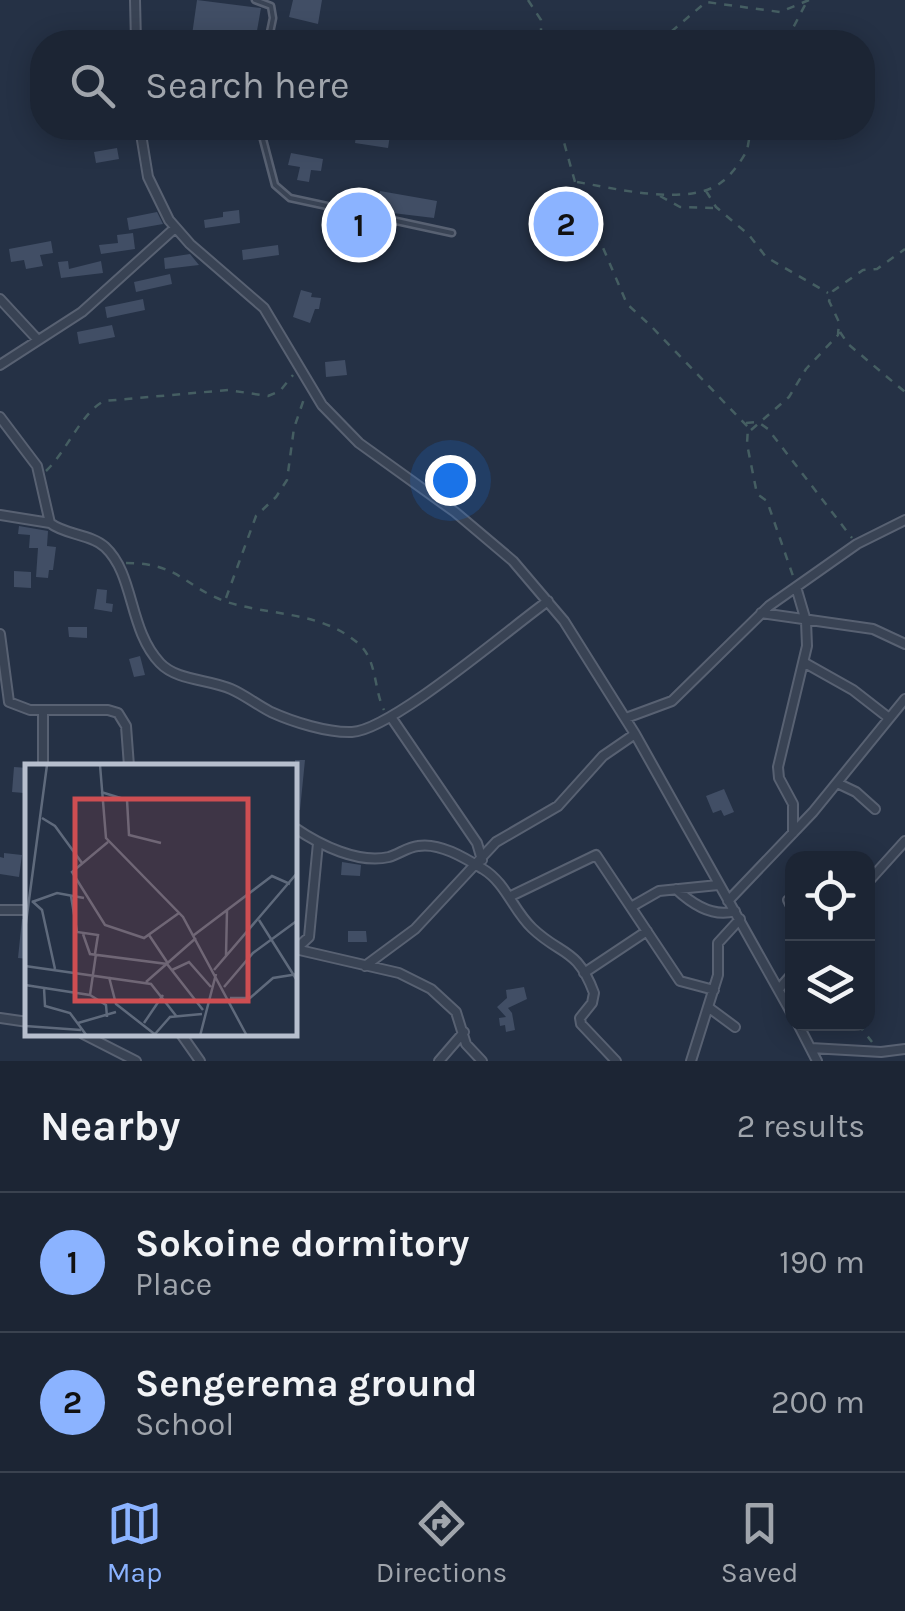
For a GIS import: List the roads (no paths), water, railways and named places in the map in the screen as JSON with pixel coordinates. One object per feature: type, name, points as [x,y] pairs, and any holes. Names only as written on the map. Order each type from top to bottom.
[{"type":"street","points":[[135,0],[136,30]]},
{"type":"street","points":[[142,140],[148,176],[174,228],[264,308],[322,405],[359,443],[513,560],[548,601],[626,718],[785,999]]},
{"type":"street","points":[[0,365],[82,312],[174,228]]},
{"type":"street","points":[[0,299],[38,340]]},
{"type":"street","points":[[0,417],[41,475],[50,523]]},
{"type":"street","points":[[0,515],[50,523],[99,543],[110,552],[128,591],[141,638],[164,668],[232,689],[284,716],[338,730],[360,731],[390,717],[548,601]]},
{"type":"street","points":[[626,718],[672,701],[761,613],[857,544],[905,520]]},
{"type":"street","points":[[793,834],[793,804],[779,778],[778,767],[804,663],[806,621],[796,586]]},
{"type":"street","points":[[761,613],[873,629],[905,644]]},
{"type":"street","points":[[0,634],[6,697],[15,706],[43,711],[118,712],[126,726],[129,764]]},
{"type":"street","points":[[804,663],[853,690],[889,718]]},
{"type":"street","points":[[728,901],[793,834],[905,699]]},
{"type":"street","points":[[43,711],[43,764]]},
{"type":"street","points":[[390,717],[477,843],[482,856]]},
{"type":"street","points":[[364,966],[415,930],[479,867],[482,856],[496,842],[558,806],[603,756],[635,734]]},
{"type":"street","points":[[837,783],[856,792],[875,809]]},
{"type":"street","points":[[298,830],[318,843],[348,853],[385,857],[416,846],[430,846],[493,876],[533,930],[571,954],[584,973],[594,998],[581,1015],[581,1024],[616,1061]]},
{"type":"street","points":[[875,874],[905,842]]},
{"type":"street","points":[[298,947],[309,937],[318,843]]},
{"type":"street","points":[[509,897],[594,855],[599,857],[680,981],[714,990]]},
{"type":"street","points":[[631,907],[659,890],[718,886]]},
{"type":"street","points":[[676,889],[694,904],[738,915]]},
{"type":"street","points":[[691,1061],[718,975],[719,938],[738,915]]},
{"type":"street","points":[[584,973],[647,931]]},
{"type":"street","points":[[298,950],[399,973],[431,988],[456,1012],[466,1044],[482,1061]]},
{"type":"street","points":[[780,989],[785,983]]},
{"type":"street","points":[[708,1006],[735,1027]]},
{"type":"street","points":[[0,1018],[25,1022]]},
{"type":"street","points":[[802,1031],[818,1061]]},
{"type":"street","points":[[439,1061],[464,1032]]},
{"type":"street","points":[[87,1036],[136,1061]]},
{"type":"street","points":[[182,1036],[200,1061]]},
{"type":"street","points":[[810,1048],[881,1052],[905,1049]]},
{"type":"lane","points":[[255,0],[271,6],[270,30]]},
{"type":"lane","points":[[263,140],[275,185],[290,198],[452,233]]},
{"type":"place","name":"Sengerema ground","points":[[566,224]]},
{"type":"place","name":"Sokoine dormitory","points":[[359,225]]}]
